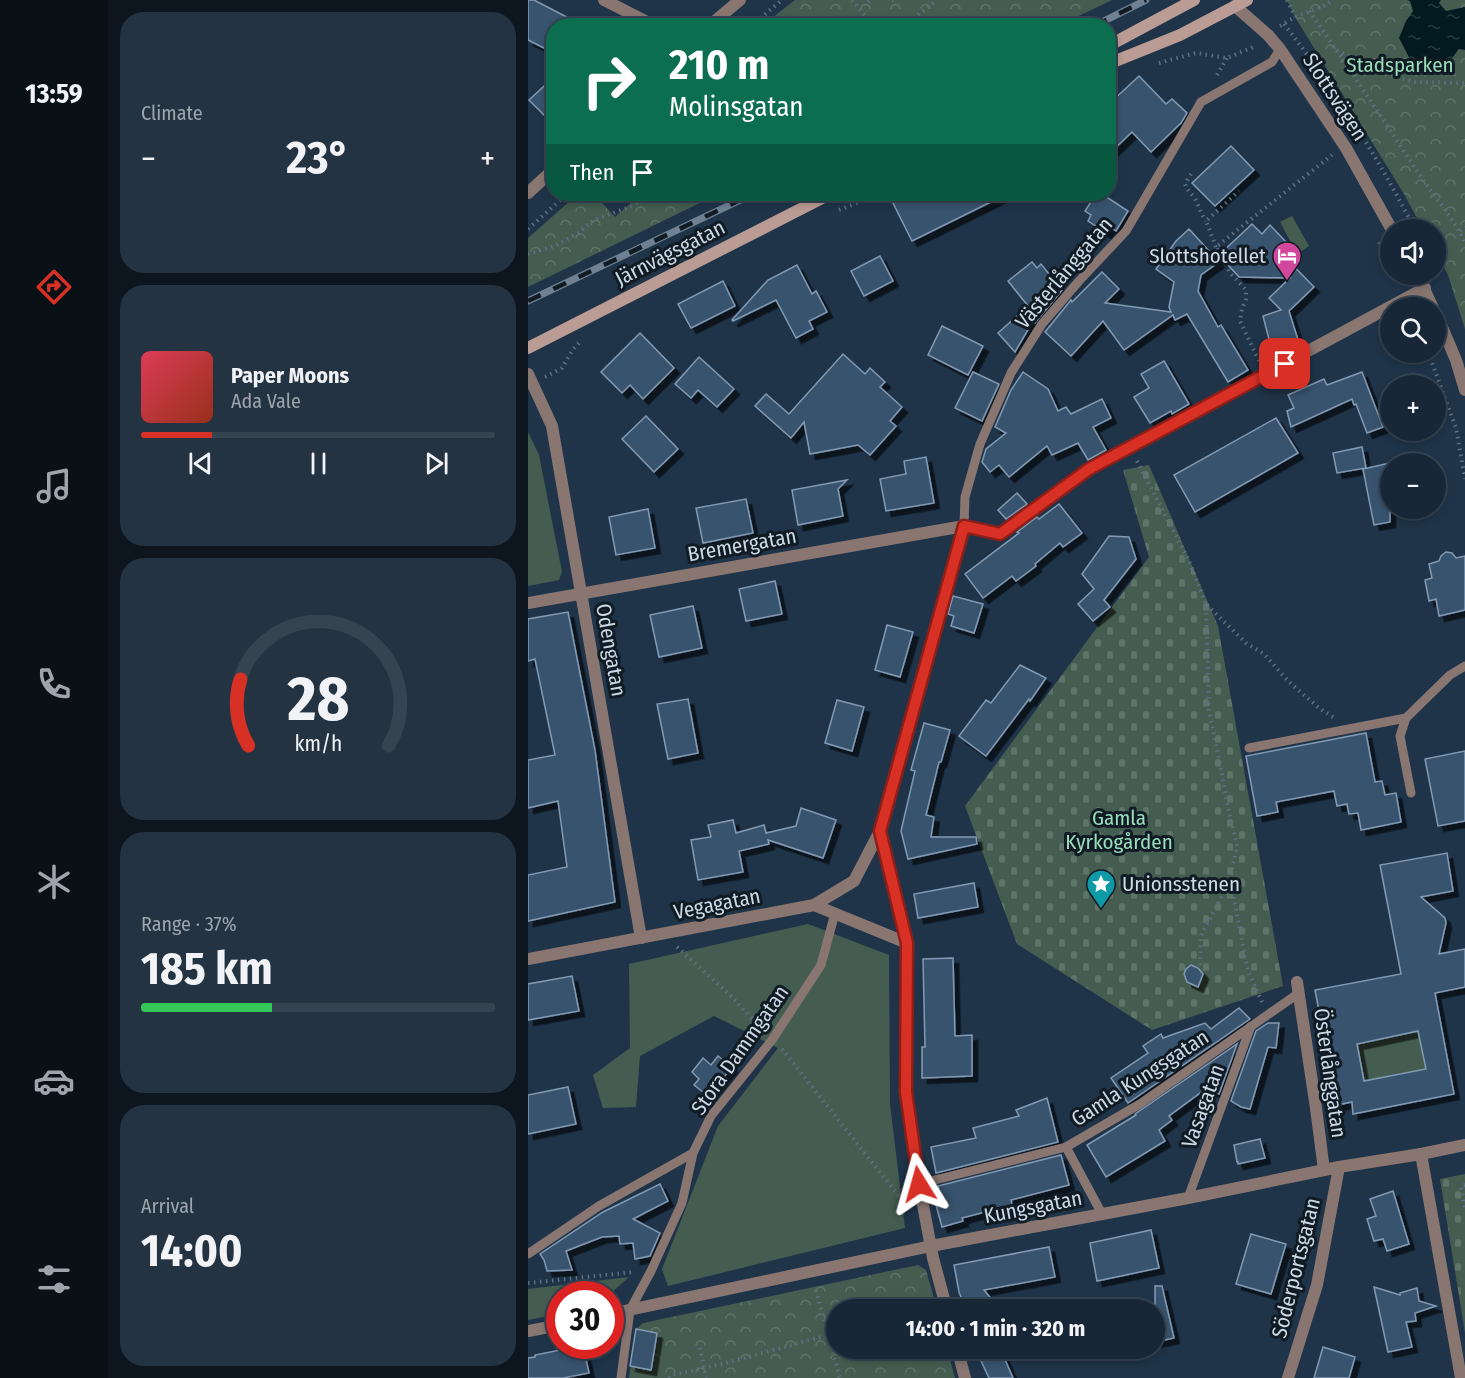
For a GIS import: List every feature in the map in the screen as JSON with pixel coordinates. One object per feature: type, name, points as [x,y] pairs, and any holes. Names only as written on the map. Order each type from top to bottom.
[{"type":"main road","points":[[1116,42],[1194,0]]},
{"type":"main road","points":[[1116,61],[1180,35],[1231,3],[1247,0]]},
{"type":"main road","name":"Järnvägsgatan","points":[[528,348],[816,201]]},
{"type":"street","points":[[604,0],[639,18]]},
{"type":"street","points":[[719,18],[740,0]]},
{"type":"street","name":"Slottsvägen","points":[[1231,3],[1268,35],[1280,49],[1346,148],[1386,219]]},
{"type":"street","points":[[528,193],[546,176]]},
{"type":"street","points":[[1423,285],[1429,297]]},
{"type":"street","points":[[964,526],[1000,534],[1089,469],[1425,288]]},
{"type":"street","points":[[1446,336],[1465,390]]},
{"type":"street","name":"Odengatan","points":[[528,374],[552,426],[641,938]]},
{"type":"street","name":"Bremergatan","points":[[528,603],[964,526]]},
{"type":"street","name":"Västerlånggatan","points":[[944,1299],[919,1184],[906,1092],[907,943],[880,831],[964,526]]},
{"type":"street","points":[[814,905],[854,881],[880,831]]},
{"type":"street","points":[[814,905],[907,943]]},
{"type":"street","name":"Vegagatan","points":[[528,959],[814,905]]},
{"type":"street","name":"Österlånggatan","points":[[1298,988],[1324,1170]]},
{"type":"street","name":"Kungsgatan","points":[[624,1311],[931,1246],[1465,1144]]},
{"type":"street","points":[[1421,1154],[1461,1378]]},
{"type":"street","name":"Söderportsgatan","points":[[1288,1378],[1317,1285],[1340,1167]]},
{"type":"street","points":[[528,1331],[546,1328]]},
{"type":"street","points":[[960,1359],[964,1378]]},
{"type":"lane","name":"Västerlånggatan","points":[[964,526],[965,496],[980,444],[1011,373],[1042,324],[1126,231],[1201,102],[1272,62],[1280,49]]},
{"type":"lane","points":[[1411,793],[1400,736],[1406,718],[1450,675],[1465,666]]},
{"type":"lane","points":[[1249,748],[1406,718]]},
{"type":"lane","name":"Stora Dammgatan","points":[[621,1378],[630,1310],[651,1271],[682,1203],[693,1153],[711,1116],[772,1040],[821,965],[835,913]]},
{"type":"lane","name":"Gamla Kungsgatan","points":[[919,1184],[1066,1147],[1140,1104],[1269,1014],[1298,988]]},
{"type":"lane","name":"Vasagatan","points":[[1188,1198],[1251,1026]]},
{"type":"lane","points":[[1066,1147],[1102,1214]]},
{"type":"lane","points":[[528,1254],[599,1206],[693,1153]]},
{"type":"path","points":[[761,18],[782,0]]},
{"type":"path","points":[[852,0],[867,18]]},
{"type":"path","points":[[914,18],[937,0]]},
{"type":"path","points":[[1287,0],[1294,17],[1322,7],[1333,0]]},
{"type":"path","points":[[1309,12],[1460,231],[1465,243]]},
{"type":"path","points":[[1284,24],[1317,66],[1350,115],[1398,195],[1410,219]]},
{"type":"path","points":[[1154,65],[1196,53],[1227,58],[1258,45]]},
{"type":"path","points":[[1336,50],[1383,73],[1415,82],[1465,83]]},
{"type":"path","points":[[1216,247],[1320,164],[1346,148]]},
{"type":"path","points":[[1191,174],[1185,184],[1186,188],[1194,197],[1230,273],[1246,290],[1240,321],[1265,374]]},
{"type":"path","points":[[1206,221],[1239,191]]},
{"type":"path","points":[[528,230],[559,201]]},
{"type":"path","points":[[528,254],[555,246],[578,233],[594,220],[632,207],[639,201]]},
{"type":"path","points":[[1460,231],[1465,227]]},
{"type":"path","points":[[1432,363],[1456,428],[1465,479]]},
{"type":"path","points":[[1130,447],[1189,561],[1206,604],[1209,710],[1237,846],[1230,879],[1201,936],[1200,965]]},
{"type":"path","points":[[1206,604],[1246,643],[1264,654],[1289,682],[1319,708],[1350,729]]},
{"type":"path","points":[[1230,879],[1248,971],[1269,1014]]},
{"type":"path","points":[[672,932],[674,944],[728,993],[780,1046],[907,1207]]},
{"type":"path","points":[[1465,1185],[1461,1186],[1465,1209]]},
{"type":"path","points":[[528,1283],[651,1271]]},
{"type":"path","points":[[811,1273],[826,1328]]},
{"type":"path","points":[[669,1378],[672,1375],[826,1336]]},
{"type":"path","points":[[700,1348],[706,1378]]},
{"type":"path","points":[[835,1359],[840,1378]]},
{"type":"green space","points":[[795,0],[1112,0],[1075,18],[772,18]]},
{"type":"green space","name":"Stadsparken","points":[[1287,0],[1465,0],[1465,329],[1446,271],[1446,219],[1418,219],[1295,17]]},
{"type":"green space","points":[[570,201],[600,201],[615,217],[633,201],[704,201],[528,287],[528,238]]},
{"type":"green space","points":[[1292,216],[1309,246],[1297,254],[1280,222]]},
{"type":"green space","points":[[528,432],[539,455],[562,572],[559,580],[528,586]]},
{"type":"green space","name":"Gamla Kyrkogården","points":[[1149,465],[1218,626],[1283,986],[1152,1030],[1017,944],[965,806],[1149,557],[1123,470]]},
{"type":"green space","points":[[808,924],[889,955],[890,1104],[905,1228],[668,1286],[662,1269],[718,1126],[778,1048],[714,1016],[640,1056],[636,1107],[603,1108],[593,1075],[630,1048],[629,964]]},
{"type":"green space","points":[[1418,1031],[1426,1069],[1364,1081],[1357,1044]]},
{"type":"green space","points":[[1465,1174],[1465,1333],[1440,1179]]},
{"type":"green space","points":[[918,1265],[926,1270],[934,1299],[826,1299],[826,1359],[950,1359],[955,1378],[629,1378],[636,1329],[643,1323]]},
{"type":"green space","points":[[629,1277],[624,1281],[595,1281]]},
{"type":"green space","points":[[546,1287],[546,1317],[528,1320],[528,1289]]},
{"type":"water","points":[[1407,0],[1441,0],[1439,3],[1446,11],[1465,7],[1465,50],[1459,49],[1443,70],[1428,72],[1414,67],[1399,38],[1413,11],[1410,1]]},
{"type":"building","points":[[528,0],[534,0],[569,18],[546,18],[546,49],[528,40]]},
{"type":"building","points":[[1139,76],[1166,104],[1172,99],[1187,113],[1181,123],[1151,152],[1132,132],[1116,147],[1116,98]]},
{"type":"building","points":[[546,84],[546,117],[529,100]]},
{"type":"building","points":[[1231,146],[1254,170],[1215,206],[1192,183]]},
{"type":"building","points":[[897,201],[993,201],[912,241],[893,203]]},
{"type":"building","points":[[1091,201],[1113,201],[1128,211],[1116,231],[1110,227],[1106,233],[1088,221],[1091,215],[1085,211]]},
{"type":"building","name":"Slottshotellet","points":[[1252,224],[1262,234],[1270,225],[1286,242],[1278,250],[1314,287],[1289,311],[1298,340],[1271,347],[1263,316],[1281,310],[1269,298],[1290,278],[1239,277],[1219,255]]},
{"type":"building","points":[[1189,229],[1219,262],[1201,275],[1198,291],[1218,327],[1221,325],[1248,370],[1228,382],[1187,314],[1175,320],[1173,315],[1124,350],[1103,321],[1071,356],[1045,332],[1071,300],[1072,302],[1102,272],[1119,289],[1105,303],[1171,312],[1169,307],[1174,282],[1156,269],[1176,241]]},
{"type":"building","points":[[880,256],[893,281],[864,296],[851,271]]},
{"type":"building","points":[[1032,262],[1037,268],[1041,264],[1062,290],[1035,323],[1033,321],[1015,352],[998,333],[1028,306],[1008,281]]},
{"type":"building","points":[[797,265],[812,294],[816,291],[827,312],[809,321],[813,329],[796,338],[776,300],[732,320],[768,280]]},
{"type":"building","points":[[723,281],[735,306],[691,328],[678,304]]},
{"type":"building","points":[[942,326],[983,346],[968,375],[928,355]]},
{"type":"building","points":[[640,333],[674,368],[643,399],[630,385],[622,393],[601,372]]},
{"type":"building","points":[[843,354],[865,374],[870,368],[885,382],[880,387],[902,407],[890,421],[896,426],[870,455],[858,445],[810,454],[804,422],[791,438],[755,406],[766,394],[789,414]]},
{"type":"building","points":[[699,357],[734,389],[717,407],[698,390],[691,398],[675,384]]},
{"type":"building","points":[[1164,361],[1189,404],[1150,423],[1134,397],[1149,388],[1141,374]]},
{"type":"building","points":[[973,372],[999,384],[982,421],[955,408]]},
{"type":"building","points":[[1023,372],[1048,389],[1058,411],[1066,407],[1071,414],[1102,399],[1111,418],[1093,427],[1106,450],[1088,460],[1078,443],[1052,455],[1047,446],[1009,477],[999,465],[990,472],[982,462],[986,449],[1006,433],[995,427],[1011,390]]},
{"type":"building","points":[[1362,372],[1380,419],[1380,428],[1367,433],[1352,399],[1291,427],[1287,411],[1294,408],[1288,395],[1324,379],[1327,385]]},
{"type":"building","points":[[646,416],[678,449],[654,472],[622,439]]},
{"type":"building","points":[[1276,418],[1298,453],[1195,512],[1174,475]]},
{"type":"building","points":[[1362,447],[1366,468],[1337,473],[1333,453]]},
{"type":"building","points":[[926,457],[934,503],[886,511],[880,479],[906,474],[904,461]]},
{"type":"building","points":[[1380,465],[1380,519],[1390,519],[1390,522],[1374,525],[1363,469]]},
{"type":"building","points":[[847,480],[838,489],[843,516],[798,525],[792,490]]},
{"type":"building","points":[[1017,493],[1027,504],[1006,519],[998,510]]},
{"type":"building","points":[[746,499],[753,533],[703,543],[696,508]]},
{"type":"building","points":[[1059,504],[1082,533],[1063,547],[1060,543],[1016,581],[1012,576],[983,598],[965,574],[1037,517],[1039,519]]},
{"type":"building","points":[[648,509],[655,548],[616,555],[609,517]]},
{"type":"building","points":[[1109,536],[1129,537],[1136,559],[1104,600],[1110,607],[1093,621],[1078,604],[1094,589],[1082,574]]},
{"type":"building","points":[[1446,552],[1452,553],[1456,558],[1465,556],[1465,610],[1439,616],[1436,599],[1429,601],[1425,580],[1432,578],[1429,564],[1439,561]]},
{"type":"building","points":[[775,581],[782,614],[746,621],[739,589]]},
{"type":"building","points":[[953,596],[983,604],[974,633],[951,626],[954,616],[948,614]]},
{"type":"building","points":[[693,606],[702,648],[659,657],[650,615]]},
{"type":"building","points":[[568,612],[595,750],[615,902],[528,921],[528,875],[567,867],[558,801],[528,808],[528,760],[555,755],[535,659],[528,661],[528,619]]},
{"type":"building","points":[[887,625],[913,632],[900,677],[875,670]]},
{"type":"building","points":[[1020,665],[1046,678],[986,756],[959,736],[986,700],[991,703]]},
{"type":"building","points":[[688,699],[698,753],[668,759],[657,704]]},
{"type":"building","points":[[837,700],[864,707],[852,751],[825,743]]},
{"type":"building","points":[[924,723],[950,730],[941,762],[939,762],[926,815],[934,817],[931,837],[976,837],[977,844],[908,859],[901,831],[915,771],[911,770]]},
{"type":"building","points":[[1366,733],[1375,782],[1382,781],[1385,795],[1396,793],[1401,822],[1361,830],[1358,813],[1349,814],[1347,804],[1337,806],[1334,791],[1276,802],[1278,812],[1257,816],[1246,756]]},
{"type":"building","points":[[1465,751],[1465,821],[1438,826],[1425,759]]},
{"type":"building","points":[[801,808],[836,820],[823,858],[768,840],[769,844],[739,851],[743,872],[698,880],[691,840],[711,837],[708,825],[733,820],[736,833],[764,825],[766,833],[796,826]]},
{"type":"building","points":[[1447,853],[1453,891],[1421,897],[1445,918],[1446,923],[1439,954],[1465,949],[1465,987],[1435,993],[1454,1094],[1353,1114],[1352,1102],[1337,1105],[1315,990],[1401,974],[1380,865]],"holes":[[[1418,1031],[1426,1069],[1364,1081],[1357,1044]]]},
{"type":"building","points":[[974,883],[978,907],[918,918],[914,894]]},
{"type":"building","points":[[953,958],[955,1036],[972,1035],[972,1076],[922,1078],[922,1047],[925,1047],[923,959]]},
{"type":"building","points":[[1191,965],[1203,974],[1198,987],[1187,982],[1184,974]]},
{"type":"building","points":[[572,976],[579,1011],[528,1020],[528,984]]},
{"type":"building","points":[[1239,1008],[1250,1019],[1128,1103],[1111,1078],[1148,1053],[1143,1046],[1161,1034],[1163,1038],[1205,1023],[1211,1029]]},
{"type":"building","points":[[1268,1023],[1279,1023],[1276,1048],[1268,1047],[1250,1109],[1241,1107],[1231,1101],[1256,1031]]},
{"type":"building","points":[[1237,1044],[1219,1094],[1207,1088],[1169,1116],[1172,1120],[1159,1130],[1165,1141],[1106,1177],[1087,1145],[1136,1115]]},
{"type":"building","points":[[718,1056],[732,1067],[708,1096],[694,1085],[699,1079],[692,1072],[703,1058],[711,1065]]},
{"type":"building","points":[[568,1087],[576,1124],[528,1134],[528,1095]]},
{"type":"building","points":[[1047,1098],[1058,1142],[936,1173],[931,1147],[976,1138],[973,1128],[1019,1116],[1016,1110]]},
{"type":"building","points":[[1260,1139],[1265,1158],[1238,1164],[1234,1145]]},
{"type":"building","points":[[1061,1155],[1069,1185],[1011,1200],[1012,1205],[962,1218],[963,1221],[942,1227],[932,1190],[939,1188],[938,1186]]},
{"type":"building","points":[[660,1184],[668,1201],[633,1219],[660,1233],[650,1256],[635,1259],[633,1243],[620,1244],[619,1236],[602,1237],[566,1251],[572,1270],[547,1271],[540,1254],[603,1212]]},
{"type":"building","points":[[1393,1191],[1409,1244],[1387,1251],[1383,1239],[1374,1241],[1367,1219],[1376,1216],[1370,1199]]},
{"type":"building","points":[[1151,1230],[1159,1268],[1097,1281],[1090,1243]]},
{"type":"building","points":[[1251,1234],[1286,1244],[1271,1294],[1236,1284]]},
{"type":"building","points":[[1049,1247],[1055,1277],[984,1290],[991,1299],[962,1299],[954,1265]]},
{"type":"building","points":[[1155,1286],[1162,1286],[1165,1299],[1155,1299]]},
{"type":"building","points":[[1374,1287],[1400,1295],[1400,1293],[1417,1288],[1419,1301],[1436,1306],[1415,1313],[1416,1321],[1406,1322],[1412,1347],[1388,1352]]},
{"type":"building","points":[[1165,1299],[1174,1338],[1165,1340]]},
{"type":"building","points":[[636,1329],[657,1333],[651,1370],[630,1366]]},
{"type":"building","points":[[1323,1347],[1355,1357],[1349,1378],[1314,1378]]},
{"type":"building","points":[[546,1353],[546,1359],[586,1359],[589,1373],[563,1378],[528,1378],[528,1358],[535,1357],[535,1355]]},
{"type":"building","points":[[980,1359],[1005,1359],[1013,1378],[989,1378]]},
{"type":"railway","points":[[1110,18],[1146,0]]},
{"type":"railway","points":[[528,301],[738,201]]},
{"type":"place","name":"Slottshotellet","points":[[1287,282]]},
{"type":"place","name":"Unionsstenen","points":[[1101,910]]},
{"type":"route","points":[[919,1184],[906,1092],[907,943],[880,831],[964,526],[1000,534],[1089,469],[1285,364]]}]
